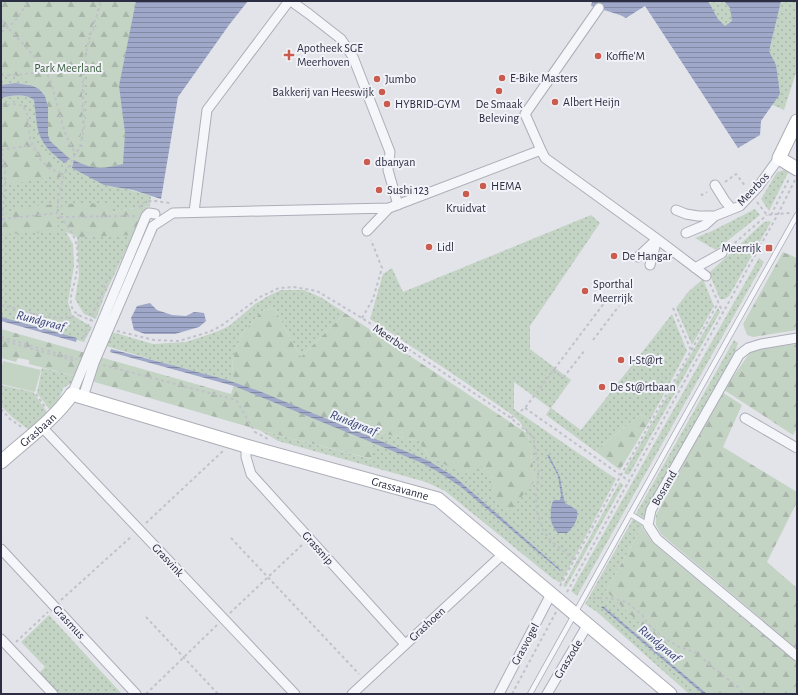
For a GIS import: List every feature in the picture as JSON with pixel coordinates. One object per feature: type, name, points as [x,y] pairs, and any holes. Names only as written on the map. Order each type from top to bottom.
[{"type":"street","points":[[194,212],[207,110],[290,1],[341,39],[353,57],[390,152],[388,170],[393,207]]},
{"type":"street","points":[[599,8],[525,114],[545,158],[706,276]]},
{"type":"street","points":[[796,170],[779,158],[797,121]]},
{"type":"street","points":[[77,396],[88,363],[154,226],[173,213],[393,207],[541,150]]},
{"type":"street","name":"Meerbos","points":[[676,210],[686,214],[698,216],[715,216],[740,206],[758,187],[779,158]]},
{"type":"street","points":[[715,185],[732,209]]},
{"type":"street","points":[[367,231],[393,207]]},
{"type":"street","points":[[105,326],[146,216],[150,213],[155,214]]},
{"type":"street","points":[[686,233],[706,225],[715,216]]},
{"type":"street","points":[[638,257],[657,239]]},
{"type":"street","points":[[650,265],[657,239]]},
{"type":"street","points":[[695,268],[722,253]]},
{"type":"street","name":"Bosrand","points":[[648,525],[651,510],[739,355],[748,348],[761,344],[797,338]]},
{"type":"street","name":"Grasbaan","points":[[1,462],[52,416],[77,396]]},
{"type":"street","name":"Grassavanne","points":[[77,396],[246,446],[438,499],[502,554],[555,588],[561,603],[670,694]]},
{"type":"street","points":[[745,418],[797,448]]},
{"type":"street","name":"Grasvink","points":[[37,430],[139,530],[295,694]]},
{"type":"street","name":"Grassnip","points":[[246,446],[246,457],[251,474],[405,644]]},
{"type":"street","points":[[648,525],[656,539],[797,656]]},
{"type":"street","name":"Grasmus","points":[[1,549],[136,694]]},
{"type":"street","name":"Grashoen","points":[[352,694],[502,554]]},
{"type":"street","name":"Grasvogel","points":[[499,694],[555,588]]},
{"type":"street","name":"Graszode","points":[[547,694],[588,624]]},
{"type":"street","points":[[1,639],[53,694]]},
{"type":"lane","points":[[530,694],[795,214]]},
{"type":"lane","points":[[630,514],[648,525]]},
{"type":"path","points":[[1,32],[9,28],[19,17],[28,1]]},
{"type":"path","points":[[79,315],[71,306],[71,295],[76,274],[77,246],[73,234],[57,213],[59,194],[64,175],[75,156],[84,130],[84,72],[89,40],[101,1]]},
{"type":"path","points":[[1,20],[35,57],[46,72],[51,82],[65,133],[75,156]]},
{"type":"path","points":[[1,76],[46,72],[58,69],[84,72]]},
{"type":"path","points":[[1,106],[8,104],[20,104],[25,108],[32,146],[43,164],[64,175]]},
{"type":"path","points":[[32,146],[1,150],[5,174],[2,219],[57,213]]},
{"type":"path","points":[[795,214],[771,215],[796,170]]},
{"type":"path","points":[[512,694],[561,603],[778,214],[796,170]]},
{"type":"path","points":[[60,217],[135,216],[141,204],[146,200],[177,203]]},
{"type":"path","points":[[722,253],[767,215]]},
{"type":"path","points":[[362,318],[373,299],[382,268],[367,231]]},
{"type":"path","points":[[706,276],[723,313]]},
{"type":"path","name":"Meerbos","points":[[79,315],[105,326],[154,340],[179,341],[209,332],[221,326],[260,297],[279,288],[294,287],[317,291],[362,318],[511,418],[533,437],[539,468],[536,497],[537,512],[543,530],[551,541],[582,566]]},
{"type":"path","points":[[511,418],[525,408],[565,357],[608,298]]},
{"type":"path","points":[[555,588],[575,560],[620,475],[718,303]]},
{"type":"path","points":[[1,305],[47,317],[68,319],[79,315]]},
{"type":"path","points":[[593,340],[619,306]]},
{"type":"path","points":[[673,308],[691,350]]},
{"type":"path","points":[[1,337],[88,363]]},
{"type":"path","points":[[1,340],[236,400],[255,432],[272,441]]},
{"type":"path","points":[[554,371],[563,378],[584,350]]},
{"type":"path","points":[[36,394],[52,416]]},
{"type":"path","points":[[525,408],[629,481]]},
{"type":"path","points":[[1,409],[10,419],[37,430]]},
{"type":"path","points":[[10,648],[54,606],[139,530],[232,442]]},
{"type":"path","points":[[231,538],[365,681]]},
{"type":"path","points":[[584,596],[597,599],[610,598],[626,602],[642,615],[648,624],[661,636],[679,647],[697,653],[712,667],[738,687],[743,694]]},
{"type":"path","points":[[146,617],[218,694]]},
{"type":"green space","name":"Park Meerland","points":[[1,1],[155,1],[127,189],[151,196],[150,206],[121,210],[113,213],[112,210],[66,232],[73,244],[74,266],[68,302],[72,315],[92,327],[84,342],[1,318]]},
{"type":"green space","points":[[1,1],[99,1],[94,23],[84,46],[82,75],[82,129],[79,143],[70,159],[50,141],[48,135],[48,122],[39,89],[18,76],[1,72]]},
{"type":"green space","points":[[103,1],[136,1],[119,86],[125,133],[123,164],[93,167],[74,160],[82,147],[85,138],[89,45]]},
{"type":"green space","points":[[694,1],[797,1],[797,70],[784,110],[759,99]]},
{"type":"green space","points":[[12,102],[22,104],[27,108],[30,129],[35,147],[42,150],[62,167],[60,170],[61,177],[49,177],[8,185],[1,174],[1,103]]},
{"type":"green space","points":[[784,170],[789,171],[769,211],[761,199],[777,172]]},
{"type":"green space","points":[[111,203],[113,213],[121,210],[150,206],[143,212],[133,235],[77,237],[66,232],[62,204]]},
{"type":"green space","points":[[56,204],[58,232],[1,234],[1,214],[10,213],[15,208]]},
{"type":"green space","points":[[755,209],[760,215],[716,250],[695,238],[712,231]]},
{"type":"green space","points":[[591,215],[600,223],[530,326],[530,349],[571,380],[551,408],[581,430],[672,314],[687,351],[650,420],[641,414],[595,451],[546,415],[550,408],[514,382],[514,409],[616,479],[561,583],[552,578],[445,491],[426,482],[278,441],[259,430],[371,459],[370,431],[419,441],[429,457],[481,465],[493,478],[535,480],[528,434],[519,421],[447,370],[370,319],[383,274],[392,268],[403,292]]},
{"type":"green space","points":[[764,222],[771,222],[729,296],[725,299],[720,299],[709,273]]},
{"type":"green space","points":[[133,235],[105,294],[96,319],[84,314],[75,299],[79,276],[77,237]]},
{"type":"green space","points":[[783,252],[797,258],[797,330],[753,337],[747,335],[743,324]]},
{"type":"green space","points":[[759,258],[764,262],[577,596],[571,591]]},
{"type":"green space","points":[[703,279],[714,306],[692,345],[676,308],[688,292]]},
{"type":"green space","points":[[281,290],[304,290],[322,298],[345,313],[301,357],[274,308],[262,311],[241,335],[232,362],[234,384],[106,346],[112,332],[153,344],[186,342],[229,326],[255,304]]},
{"type":"green space","points":[[274,308],[301,357],[345,313],[528,434],[535,480],[510,511],[491,492],[493,478],[481,465],[465,474],[429,457],[419,441],[370,431],[372,459],[259,430],[29,364],[29,360],[18,358],[16,362],[1,358],[1,329],[231,394],[234,384],[232,362],[241,335],[262,311]]},
{"type":"green space","points":[[718,308],[720,312],[629,475],[624,473],[681,371]]},
{"type":"green space","points":[[734,340],[738,343],[735,352],[647,509],[642,527],[606,591],[656,638],[705,694],[689,694],[597,612],[585,604]]},
{"type":"green space","points":[[797,344],[797,428],[793,435],[724,390],[751,351]]},
{"type":"green space","points":[[3,361],[41,370],[35,392],[1,384],[1,369]]},
{"type":"green space","points":[[42,368],[74,376],[73,382],[63,388],[59,400],[50,410],[37,393]]},
{"type":"green space","points":[[1,385],[33,392],[47,412],[29,430],[1,406]]},
{"type":"green space","points":[[722,392],[742,405],[723,447],[797,492],[797,502],[767,562],[797,588],[797,649],[661,534],[656,525],[656,515]]},
{"type":"green space","points":[[641,414],[650,420],[620,470],[595,451]]},
{"type":"green space","points":[[620,482],[623,485],[566,587],[563,586]]},
{"type":"green space","points":[[642,527],[653,543],[797,663],[797,694],[705,694],[654,649],[655,638],[606,591]]},
{"type":"green space","points":[[49,615],[122,694],[58,694],[39,673],[45,667],[21,642]]},
{"type":"water","points":[[136,1],[248,1],[229,25],[178,97],[161,199],[133,190],[104,185],[72,168],[74,160],[87,166],[98,168],[123,164],[125,133],[119,86]]},
{"type":"water","points":[[592,1],[708,1],[718,19],[725,26],[732,21],[730,8],[724,1],[781,1],[769,51],[776,65],[780,94],[761,121],[760,135],[738,148],[645,6],[626,18],[591,6]]},
{"type":"water","points":[[16,83],[33,86],[39,89],[45,96],[48,107],[48,135],[50,141],[70,159],[64,163],[48,149],[40,136],[36,121],[34,100],[27,96],[14,95],[1,98],[1,85]]},
{"type":"water","points":[[150,303],[157,310],[172,315],[186,316],[194,312],[204,313],[206,321],[199,327],[175,334],[145,334],[134,330],[131,318],[137,306]]},
{"type":"water","points":[[1,317],[77,338],[76,342],[1,321]]},
{"type":"water","points":[[111,349],[227,380],[259,391],[429,461],[456,478],[561,570],[560,571],[461,487],[422,463],[234,386],[110,352]]},
{"type":"water","points":[[547,455],[549,455],[560,477],[565,503],[577,510],[575,523],[567,533],[558,533],[553,526],[551,515],[552,503],[554,500],[560,500],[561,495],[558,476]]},
{"type":"water","points":[[603,606],[707,694],[703,694],[601,607]]},
{"type":"place","name":"Apotheek SGE Meerhoven","points":[[289,55]]},
{"type":"place","name":"Koffie'M","points":[[598,56]]},
{"type":"place","name":"E-Bike Masters","points":[[502,78]]},
{"type":"place","name":"Jumbo","points":[[377,79]]},
{"type":"place","name":"De Smaak Beleving","points":[[499,91]]},
{"type":"place","name":"Bakkerij van Heeswijk","points":[[382,92]]},
{"type":"place","name":"Albert Heijn","points":[[555,102]]},
{"type":"place","name":"HYBRID-GYM","points":[[387,104]]},
{"type":"place","name":"dbanyan","points":[[367,162]]},
{"type":"place","name":"HEMA","points":[[483,186]]},
{"type":"place","name":"Sushi 123","points":[[379,190]]},
{"type":"place","name":"Kruidvat","points":[[466,194]]},
{"type":"place","name":"Lidl","points":[[429,247]]},
{"type":"place","name":"Meerrijk","points":[[769,248]]},
{"type":"place","name":"De Hangar","points":[[614,256]]},
{"type":"place","name":"Sporthal Meerrijk","points":[[585,291]]},
{"type":"place","name":"I-St@rt","points":[[621,360]]},
{"type":"place","name":"De St@rtbaan","points":[[602,387]]},
{"type":"water label","name":"Rundgraaf","points":[[41,320]]},
{"type":"water label","name":"Rundgraaf","points":[[354,422]]},
{"type":"water label","name":"Rundgraaf","points":[[660,643]]}]
